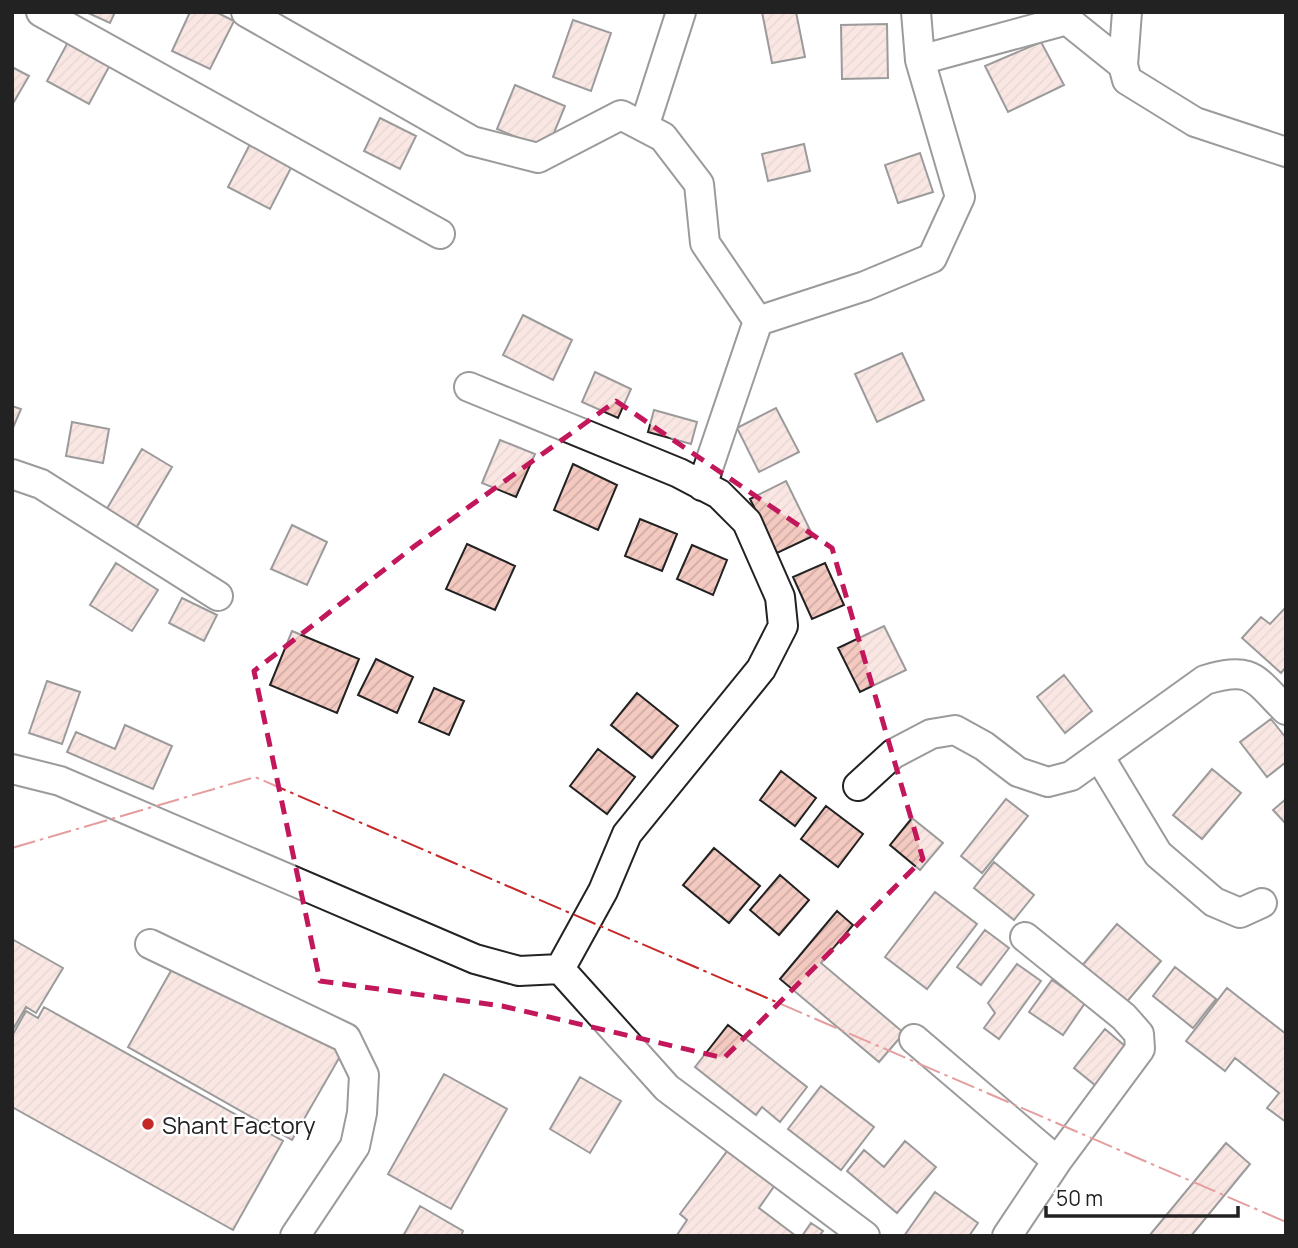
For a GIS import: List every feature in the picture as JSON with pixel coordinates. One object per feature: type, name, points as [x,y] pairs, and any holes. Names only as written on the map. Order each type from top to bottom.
[{"type":"street","points":[[41,12],[440,234]]},
{"type":"street","points":[[246,12],[472,141],[538,158],[621,115],[663,138],[699,184],[705,243],[758,321]]},
{"type":"street","points":[[644,127],[681,12]]},
{"type":"street","points":[[758,321],[866,286],[932,258],[960,197],[920,60],[916,12]]},
{"type":"street","points":[[1127,12],[1122,65],[1126,80],[1195,122],[1286,152]]},
{"type":"street","points":[[920,60],[1067,20],[1122,65]]},
{"type":"street","points":[[702,485],[758,321]]},
{"type":"street","points":[[469,387],[666,468],[719,495],[747,522],[780,597],[783,626],[761,669],[627,834],[603,891],[560,969]]},
{"type":"street","points":[[12,474],[41,484],[218,596]]},
{"type":"street","points":[[858,786],[893,754],[931,734],[955,730],[984,746],[1017,772],[1048,782],[1071,776],[1206,680],[1231,673],[1252,675],[1286,710]]},
{"type":"street","points":[[1099,756],[1158,854],[1214,902],[1240,913],[1262,903]]},
{"type":"street","points":[[12,769],[60,781],[475,958],[519,971],[560,969]]},
{"type":"street","points":[[1007,1236],[1057,1161],[1140,1049],[1139,1034],[1124,1017],[1025,937]]},
{"type":"street","points":[[150,944],[346,1038],[364,1075],[362,1113],[355,1146],[295,1236]]},
{"type":"street","points":[[560,969],[667,1088],[865,1236]]},
{"type":"street","points":[[914,1039],[1057,1161]]},
{"type":"highlighted area","points":[[616,401],[832,548],[923,859],[724,1058],[502,1006],[320,981],[254,671],[416,545]]},
{"type":"building","points":[[86,12],[115,12],[110,23]]},
{"type":"building","points":[[190,12],[216,12],[234,21],[210,69],[172,51]]},
{"type":"building","points":[[762,12],[796,12],[805,57],[772,63]]},
{"type":"building","points":[[573,20],[611,33],[591,91],[553,77]]},
{"type":"building","points":[[887,24],[888,78],[842,79],[841,25]]},
{"type":"building","points":[[68,42],[110,65],[89,104],[47,81]]},
{"type":"building","points":[[1041,42],[1064,85],[1008,112],[985,66]]},
{"type":"building","points":[[12,67],[29,76],[12,105]]},
{"type":"building","points":[[515,85],[565,106],[547,150],[497,129]]},
{"type":"building","points":[[380,118],[416,136],[400,169],[364,151]]},
{"type":"building","points":[[250,144],[292,166],[270,209],[228,187]]},
{"type":"building","points":[[804,144],[810,171],[768,181],[762,154]]},
{"type":"building","points":[[920,153],[933,192],[898,203],[885,165]]},
{"type":"building","points":[[523,315],[572,340],[553,380],[503,355]]},
{"type":"building","points":[[902,353],[924,400],[877,422],[855,374]]},
{"type":"building","points":[[595,372],[631,389],[618,418],[582,402]]},
{"type":"building","points":[[12,406],[21,409],[12,430]]},
{"type":"building","points":[[776,408],[799,452],[759,472],[737,428]]},
{"type":"building","points":[[654,410],[697,422],[691,444],[648,432]]},
{"type":"building","points":[[72,422],[109,429],[103,463],[66,456]]},
{"type":"building","points":[[500,440],[535,454],[516,497],[482,483]]},
{"type":"building","points":[[142,449],[172,467],[135,530],[105,512]]},
{"type":"building","points":[[573,464],[617,485],[598,530],[554,510]]},
{"type":"building","points":[[786,481],[813,536],[777,553],[750,499]]},
{"type":"building","points":[[640,519],[677,534],[662,571],[625,556]]},
{"type":"building","points":[[292,525],[327,542],[307,585],[271,569]]},
{"type":"building","points":[[467,544],[515,566],[495,610],[446,589]]},
{"type":"building","points":[[692,545],[727,560],[713,595],[677,579]]},
{"type":"building","points":[[116,563],[158,590],[132,631],[90,605]]},
{"type":"building","points":[[825,563],[844,605],[812,619],[793,577]]},
{"type":"building","points":[[182,598],[217,615],[204,641],[169,623]]},
{"type":"building","points":[[1286,607],[1286,667],[1281,673],[1242,638],[1261,617],[1270,624]]},
{"type":"building","points":[[884,626],[906,670],[860,692],[838,648]]},
{"type":"building","points":[[292,631],[359,659],[337,713],[270,685]]},
{"type":"building","points":[[376,659],[413,677],[397,713],[358,695]]},
{"type":"building","points":[[1064,675],[1092,711],[1065,733],[1037,697]]},
{"type":"building","points":[[47,681],[80,692],[62,744],[29,733]]},
{"type":"building","points":[[434,688],[464,701],[449,735],[419,722]]},
{"type":"building","points":[[637,693],[678,726],[652,758],[611,725]]},
{"type":"building","points":[[1271,719],[1286,738],[1286,762],[1267,777],[1240,742]]},
{"type":"building","points":[[125,725],[172,746],[153,789],[67,752],[76,732],[115,749]]},
{"type":"building","points":[[598,749],[635,777],[607,814],[570,786]]},
{"type":"building","points":[[1212,769],[1241,793],[1202,839],[1173,815]]},
{"type":"building","points":[[781,771],[816,798],[795,826],[760,800]]},
{"type":"building","points":[[1006,799],[1028,816],[982,873],[961,856]]},
{"type":"building","points":[[1286,799],[1286,824],[1273,810]]},
{"type":"building","points":[[826,806],[863,834],[838,867],[801,839]]},
{"type":"building","points":[[912,818],[943,843],[920,870],[890,845]]},
{"type":"building","points":[[714,848],[760,886],[729,923],[683,885]]},
{"type":"building","points":[[994,862],[1034,895],[1014,920],[974,888]]},
{"type":"building","points":[[780,875],[809,900],[779,935],[750,910]]},
{"type":"building","points":[[935,892],[977,924],[927,989],[885,957]]},
{"type":"building","points":[[837,911],[853,925],[821,963],[904,1033],[879,1062],[780,979]]},
{"type":"building","points":[[1117,924],[1161,961],[1125,1004],[1081,967]]},
{"type":"building","points":[[985,930],[1009,948],[981,985],[957,967]]},
{"type":"building","points":[[12,939],[63,968],[36,1013],[26,1007],[12,1031]]},
{"type":"building","points":[[177,960],[342,1053],[292,1140],[128,1047]]},
{"type":"building","points":[[1017,964],[1041,981],[999,1039],[984,1028],[995,1013],[988,1003]]},
{"type":"building","points":[[1175,967],[1216,999],[1193,1028],[1153,996]]},
{"type":"building","points":[[1052,980],[1085,1003],[1063,1035],[1029,1012]]},
{"type":"building","points":[[1227,988],[1286,1034],[1286,1122],[1267,1108],[1279,1093],[1235,1058],[1225,1071],[1186,1041]]},
{"type":"building","name":"Shant Factory","points":[[44,1007],[283,1141],[233,1230],[12,1107],[12,1036],[26,1011],[38,1018]]},
{"type":"building","points":[[728,1025],[807,1087],[780,1122],[762,1107],[756,1115],[695,1067]]},
{"type":"building","points":[[1105,1029],[1132,1052],[1101,1090],[1074,1068]]},
{"type":"building","points":[[444,1074],[507,1109],[451,1209],[388,1174]]},
{"type":"building","points":[[580,1077],[621,1101],[590,1153],[550,1129]]},
{"type":"building","points":[[821,1086],[874,1127],[841,1170],[788,1129]]},
{"type":"building","points":[[905,1141],[936,1167],[897,1213],[847,1171],[864,1150],[884,1167]]},
{"type":"building","points":[[1226,1143],[1250,1164],[1191,1236],[1149,1236]]},
{"type":"building","points":[[728,1150],[775,1185],[759,1208],[796,1236],[677,1235],[687,1220],[680,1214]]},
{"type":"building","points":[[935,1192],[978,1223],[969,1236],[904,1236]]},
{"type":"building","points":[[420,1206],[463,1231],[461,1236],[403,1236]]},
{"type":"building","points":[[811,1223],[823,1231],[819,1236],[802,1236]]},
{"type":"power","points":[[12,848],[255,777],[1286,1222]]},
{"type":"place","name":"Shant Factory","points":[[148,1124]]}]
